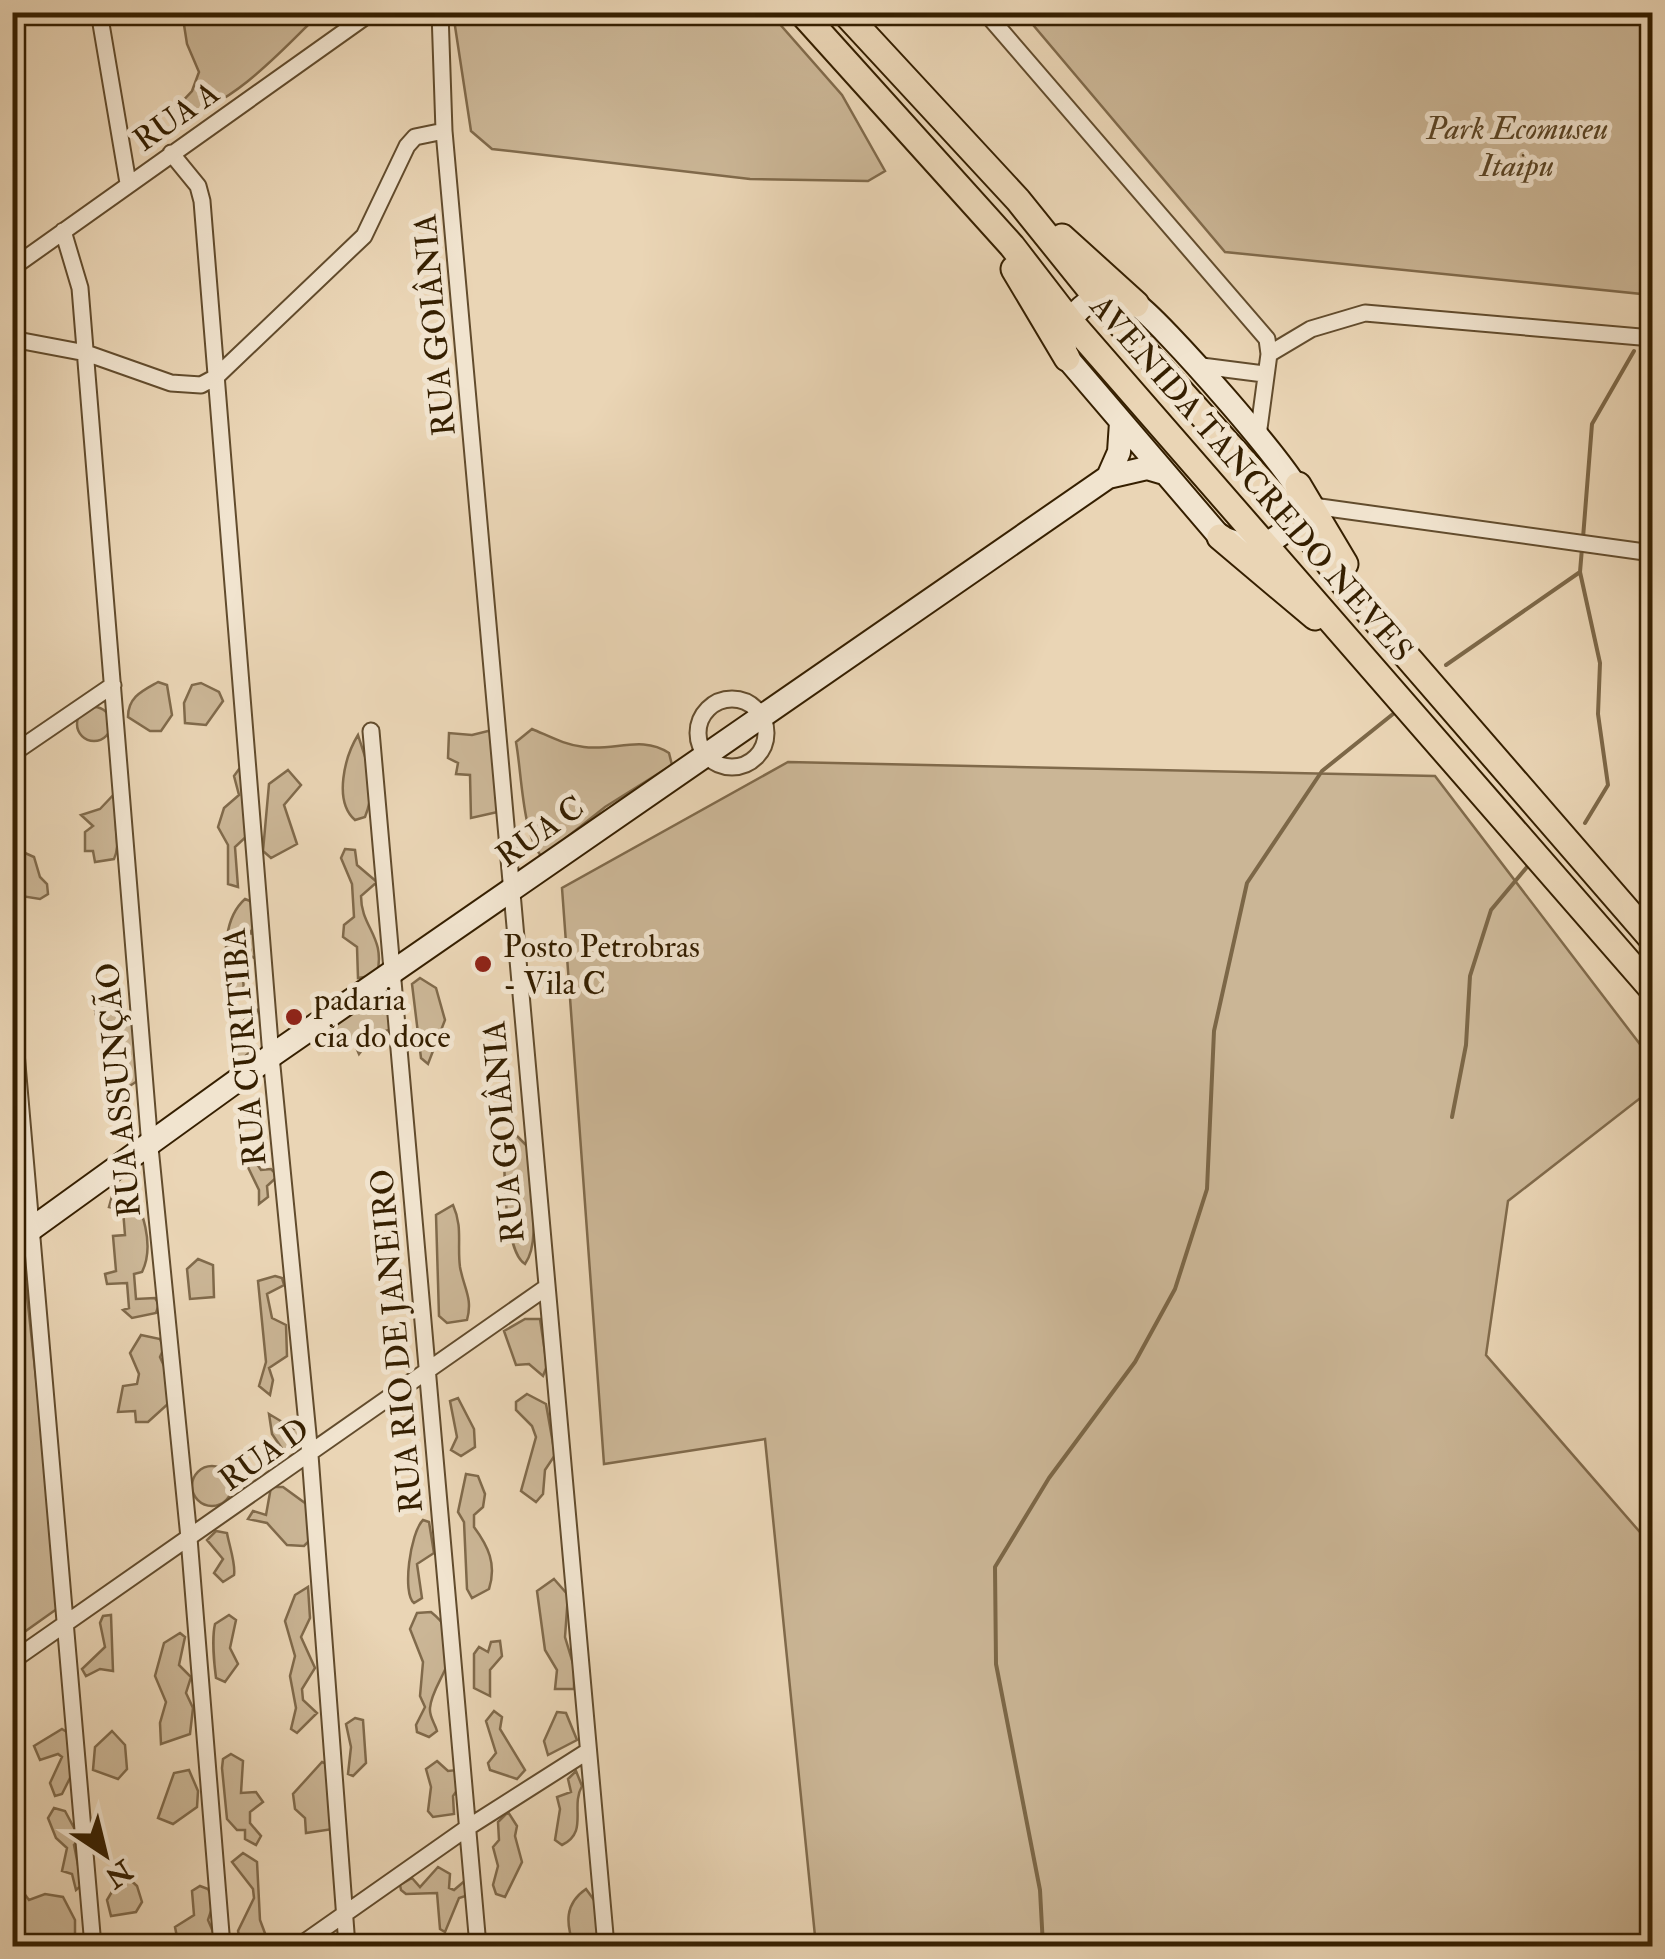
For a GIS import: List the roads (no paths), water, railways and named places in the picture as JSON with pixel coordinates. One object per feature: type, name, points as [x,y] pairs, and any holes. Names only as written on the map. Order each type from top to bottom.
[{"type":"main road","name":"AVENIDA TANCREDO NEVES","points":[[801,12],[988,221],[1069,320],[1373,664],[1652,989]]},
{"type":"main road","name":"AVENIDA TANCREDO NEVES","points":[[844,12],[1018,200],[1096,297],[1303,504],[1402,646],[1652,940]]},
{"type":"main road","points":[[1018,200],[1136,304]]},
{"type":"main road","points":[[988,221],[1067,358]]},
{"type":"main road","points":[[1220,537],[1373,664]]},
{"type":"street","points":[[99,12],[128,183]]},
{"type":"street","name":"RUA A","points":[[12,268],[372,12]]},
{"type":"street","name":"RUA GOIÂNIA","points":[[440,12],[444,131],[509,892],[606,1946]]},
{"type":"street","points":[[985,12],[1267,339],[1269,354],[1258,436]]},
{"type":"street","points":[[12,339],[86,352],[186,386],[216,377],[364,236],[415,137],[444,131]]},
{"type":"street","name":"RUA CURITIBA","points":[[171,153],[198,186],[202,201],[271,1056],[310,1456],[347,1946]]},
{"type":"street","name":"RUA ASSUNÇÃO","points":[[62,231],[80,288],[86,352],[150,1147],[189,1538],[222,1946]]},
{"type":"street","points":[[1303,504],[1268,544],[1249,547],[1220,537],[1067,358],[1063,345],[1075,309],[1096,297],[1136,304],[1258,436],[1303,504],[1652,553]]},
{"type":"street","points":[[1269,354],[1311,330],[1366,313],[1652,338]]},
{"type":"street","points":[[1194,365],[1264,374]]},
{"type":"street","points":[[1108,477],[1119,452],[1121,422]]},
{"type":"street","name":"RUA C","points":[[12,1243],[271,1056],[391,977],[1108,477],[1147,468],[1164,473]]},
{"type":"street","points":[[12,754],[113,684]]},
{"type":"street","points":[[706,754],[699,726],[712,706],[727,699],[744,701],[763,718]]},
{"type":"street","name":"RUA RIO DE JANEIRO","points":[[370,731],[478,1946]]},
{"type":"street","points":[[12,1006],[94,1946]]},
{"type":"street","name":"RUA D","points":[[12,1661],[544,1289]]},
{"type":"street","points":[[299,1946],[467,1828],[588,1751]]},
{"type":"waterway","points":[[1583,538],[1592,424],[1634,351]]},
{"type":"waterway","points":[[1582,548],[1580,572],[1600,663],[1598,714],[1608,785],[1585,823]]},
{"type":"waterway","points":[[1446,665],[1580,572]]},
{"type":"waterway","points":[[1043,1946],[1040,1890],[996,1664],[995,1567],[1049,1478],[1135,1362],[1175,1289],[1207,1189],[1214,1031],[1247,883],[1322,771],[1393,714]]},
{"type":"waterway","points":[[1452,1117],[1466,1045],[1470,976],[1491,910],[1527,867]]},
{"type":"place","name":"Posto Petrobras - Vila C","points":[[483,964]]},
{"type":"place","name":"padaria cia do doce","points":[[294,1017]]},
{"type":"park label","name":"Park Ecomuseu Itaipu","points":[[1517,146]]}]
